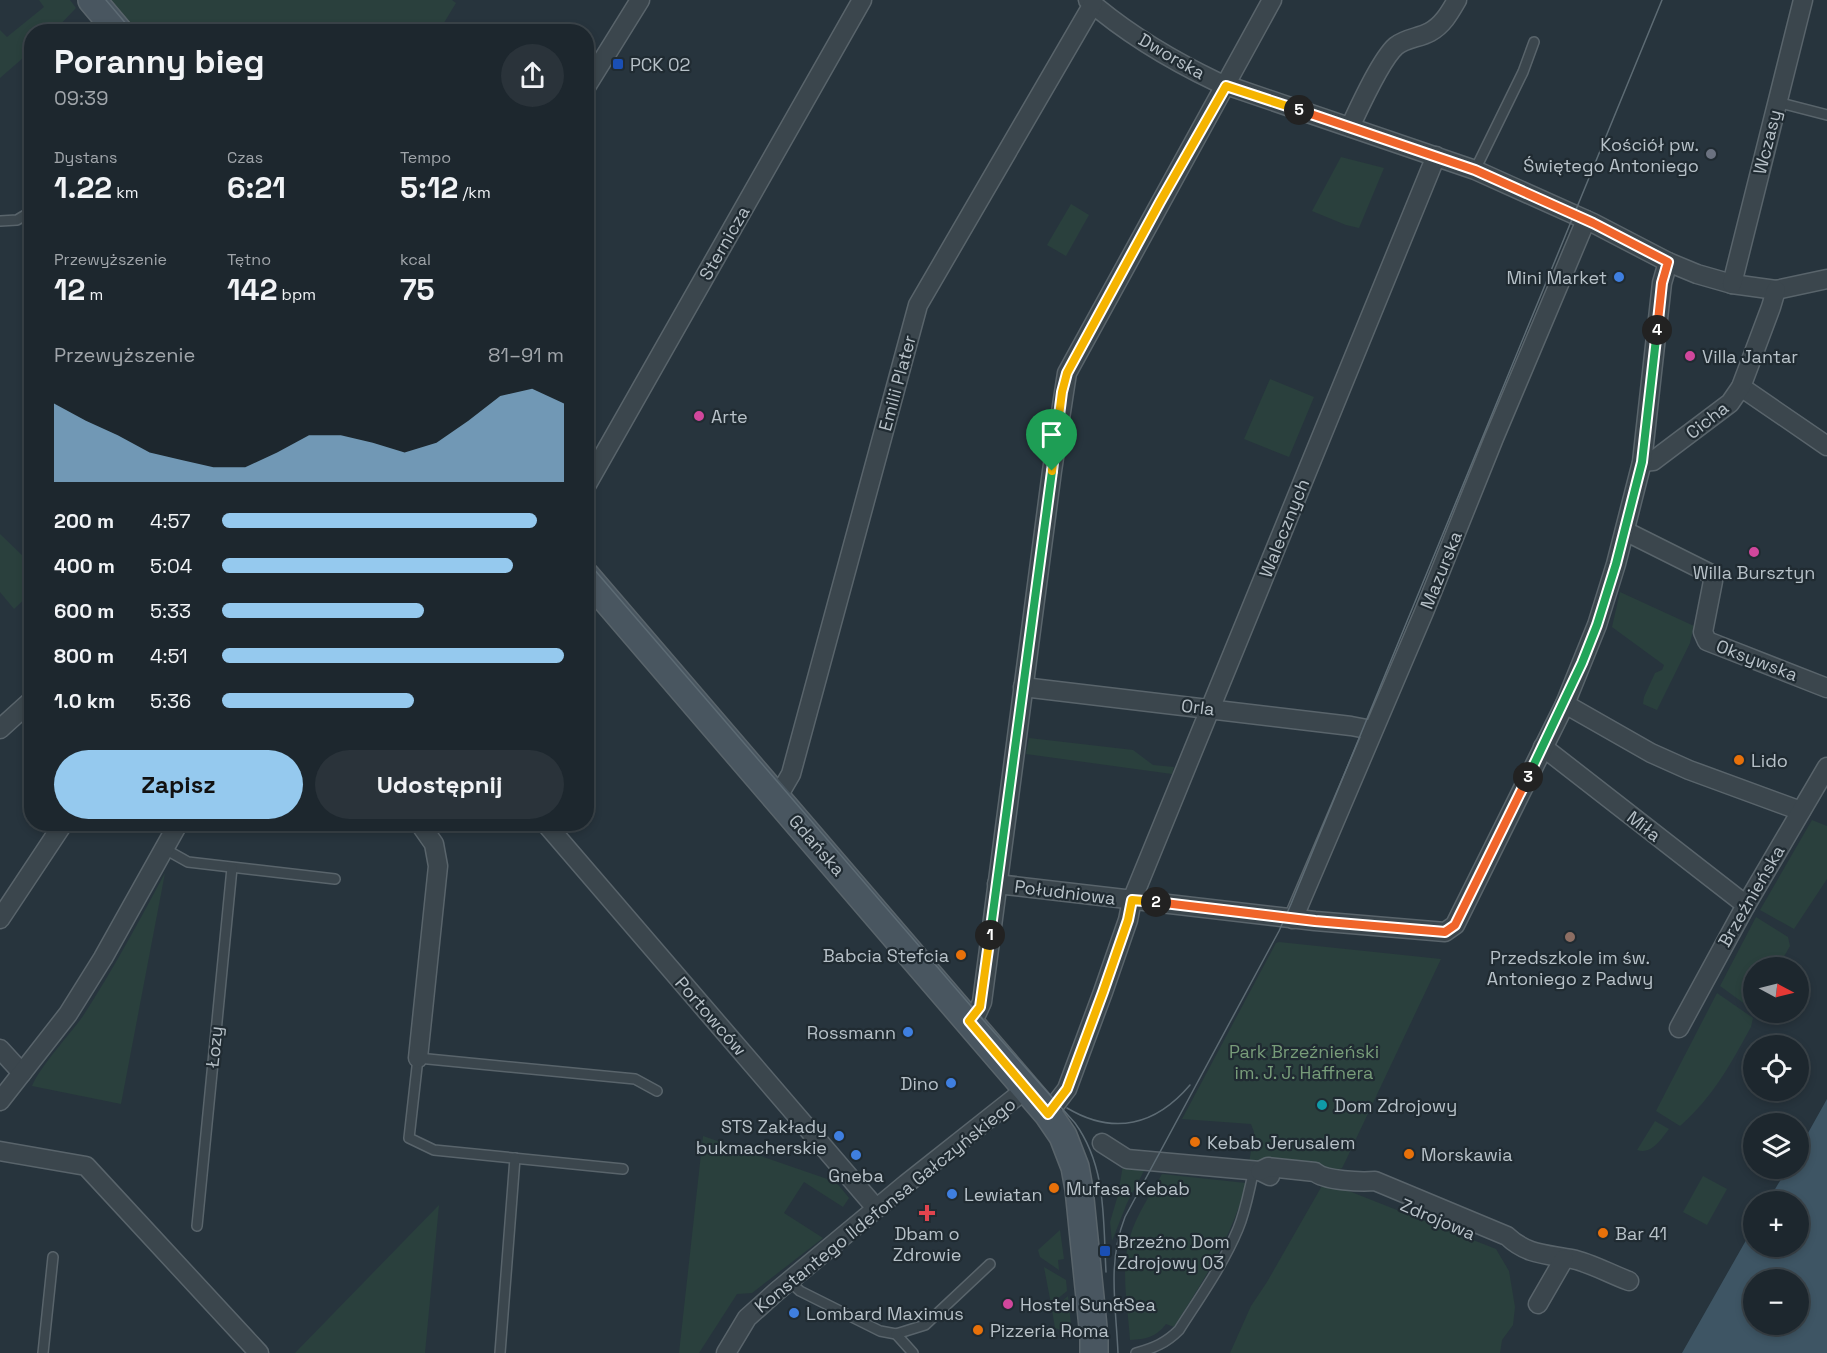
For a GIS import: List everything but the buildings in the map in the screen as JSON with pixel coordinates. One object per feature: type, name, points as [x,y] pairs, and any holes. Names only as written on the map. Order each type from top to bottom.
[{"type":"street","points":[[92,0],[112,24]]},
{"type":"street","points":[[594,74],[640,0]]},
{"type":"street","name":"Sternicza","points":[[594,472],[862,0]]},
{"type":"street","points":[[969,1021],[982,1002],[1062,392],[1067,373],[1272,0]]},
{"type":"street","points":[[1350,128],[1387,56],[1397,46],[1411,38],[1430,32],[1444,22],[1457,0]]},
{"type":"street","name":"Wczasy","points":[[1732,284],[1803,0]]},
{"type":"street","name":"Dworska","points":[[1097,4],[1156,50],[1185,67],[1226,86],[1475,170],[1586,220],[1668,262],[1697,274],[1732,284],[1776,290],[1827,279]]},
{"type":"street","name":"Emilii Plater","points":[[777,798],[791,774],[918,304],[1041,92],[1097,4]]},
{"type":"street","name":"Walecznych","points":[[1132,900],[1436,156]]},
{"type":"street","name":"Mazurska","points":[[1293,919],[1424,612],[1586,220]]},
{"type":"street","points":[[1543,747],[1565,704],[1597,625],[1625,531],[1642,462],[1662,283],[1668,262]]},
{"type":"street","name":"Cicha","points":[[1642,462],[1653,462],[1730,403],[1741,387],[1772,307],[1776,290]]},
{"type":"street","points":[[1741,387],[1827,446]]},
{"type":"street","name":"Oksywska","points":[[1625,531],[1711,574],[1713,580],[1703,632],[1707,641],[1827,688]]},
{"type":"street","name":"Gdańska","points":[[594,585],[969,1021],[1048,1114],[1063,1136],[1071,1155],[1079,1190],[1094,1353]]},
{"type":"street","name":"Orla","points":[[1023,687],[1372,730]]},
{"type":"street","points":[[1565,704],[1651,753],[1689,770],[1801,811]]},
{"type":"street","points":[[0,729],[24,707]]},
{"type":"street","name":"Południowa","points":[[997,884],[1293,919],[1445,932],[1455,925],[1543,747]]},
{"type":"street","name":"Miła","points":[[1543,747],[1746,906]]},
{"type":"street","name":"Brzeźnieńska","points":[[1679,1028],[1746,906],[1827,767]]},
{"type":"street","points":[[0,919],[58,831]]},
{"type":"street","points":[[0,1101],[69,1014],[174,831]]},
{"type":"street","points":[[418,1058],[438,866],[434,844],[425,831]]},
{"type":"street","name":"Portowców","points":[[552,831],[876,1208]]},
{"type":"street","name":"Południowa","points":[[1048,1114],[1067,1089],[1128,920],[1132,900]]},
{"type":"street","points":[[0,1049],[22,1073]]},
{"type":"street","name":"Konstantego Ildefonsa Gałczyńskiego","points":[[726,1353],[747,1318],[789,1281],[876,1208],[1026,1089]]},
{"type":"street","name":"Zdrojowa","points":[[1102,1143],[1127,1160],[1257,1171],[1268,1167],[1315,1172],[1321,1177],[1363,1182],[1371,1191],[1502,1247],[1517,1246],[1563,1264],[1572,1259],[1629,1281]]},
{"type":"street","points":[[0,1151],[86,1166],[259,1353]]},
{"type":"street","points":[[1538,1304],[1563,1264]]},
{"type":"lane","points":[[1475,170],[1523,72],[1534,42]]},
{"type":"lane","points":[[1777,102],[1827,115]]},
{"type":"lane","points":[[0,221],[17,220],[24,216]]},
{"type":"lane","points":[[164,848],[188,862],[335,879]]},
{"type":"lane","name":"Łozy","points":[[197,1226],[232,868]]},
{"type":"lane","points":[[623,1169],[434,1150],[409,1138],[418,1058],[635,1079],[657,1091]]},
{"type":"lane","points":[[0,1151],[0,1158]]},
{"type":"lane","points":[[500,1353],[515,1158]]},
{"type":"lane","points":[[1136,1353],[1157,1347],[1179,1330],[1223,1260],[1238,1229],[1257,1171]]},
{"type":"lane","points":[[43,1353],[53,1257]]},
{"type":"lane","points":[[789,1281],[800,1291],[830,1306],[880,1330],[896,1334],[925,1324],[990,1264]]},
{"type":"lane","points":[[896,1334],[913,1353]]},
{"type":"green space","points":[[39,0],[70,0],[76,8],[61,24],[24,24],[24,57],[0,78],[0,30],[7,37],[44,7]]},
{"type":"green space","points":[[111,0],[452,0],[456,3],[443,24],[130,24]]},
{"type":"green space","points":[[1341,157],[1384,168],[1359,228],[1312,211]]},
{"type":"green space","points":[[1071,204],[1089,215],[1066,256],[1047,245]]},
{"type":"green space","points":[[1270,379],[1314,397],[1289,457],[1244,439]]},
{"type":"green space","points":[[0,534],[24,557],[24,600],[14,609],[0,592]]},
{"type":"green space","points":[[1620,592],[1694,626],[1690,643],[1657,710],[1643,704],[1644,697],[1655,673],[1662,670],[1664,665],[1612,627]]},
{"type":"green space","points":[[1029,738],[1133,750],[1153,765],[1174,767],[1172,774],[1026,754]]},
{"type":"green space","points":[[1812,820],[1827,826],[1827,879],[1794,929],[1760,910]]},
{"type":"green space","points":[[165,873],[121,1104],[32,1086],[94,999]]},
{"type":"green space","points":[[1756,917],[1788,937],[1790,946],[1784,957],[1743,957],[1743,1003],[1720,986]]},
{"type":"green space","name":"Park Brzeźnieński im. J. J. Haffnera","points":[[1276,943],[1441,959],[1346,1160],[1342,1168],[1337,1170],[1249,1163],[1254,1132],[1251,1124],[1182,1119]]},
{"type":"green space","points":[[1717,993],[1743,1011],[1743,1023],[1752,1023],[1751,1027],[1746,1035],[1743,1035],[1743,1041],[1711,1092],[1680,1126],[1656,1111]]},
{"type":"green space","points":[[1655,1121],[1669,1129],[1652,1148],[1637,1150]]},
{"type":"green space","points":[[703,1136],[836,1182],[849,1198],[843,1207],[804,1182],[784,1213],[823,1238],[752,1293],[737,1294],[699,1353],[679,1353]]},
{"type":"green space","points":[[1123,1165],[1146,1167],[1127,1203],[1112,1241],[1110,1222]]},
{"type":"green space","points":[[1162,1174],[1246,1183],[1225,1240],[1174,1327],[1166,1324],[1159,1332],[1151,1336],[1130,1340],[1126,1288],[1127,1250],[1136,1221]]},
{"type":"green space","points":[[1703,1176],[1727,1189],[1707,1225],[1683,1212]]},
{"type":"green space","points":[[1323,1184],[1336,1186],[1496,1249],[1509,1271],[1515,1307],[1513,1325],[1502,1340],[1500,1353],[1230,1353],[1251,1306]]},
{"type":"green space","points":[[439,1205],[425,1353],[295,1353]]},
{"type":"green space","points":[[1060,1230],[1064,1259],[1058,1260],[1059,1270],[1040,1257],[1038,1250]]},
{"type":"green space","points":[[1044,1267],[1066,1280],[1067,1291],[1051,1304]]},
{"type":"green space","points":[[1068,1296],[1072,1334],[1055,1328],[1052,1310]]},
{"type":"water","points":[[1827,1099],[1827,1353],[1682,1353],[1743,1246],[1743,1257],[1809,1257],[1809,1191],[1774,1191],[1781,1179],[1809,1179],[1809,1131]]},
{"type":"tram line","points":[[106,0],[126,24]]},
{"type":"tram line","points":[[1118,1353],[1114,1268],[1119,1234],[1125,1217],[1279,931],[1291,904],[1662,0]]},
{"type":"tram line","points":[[594,569],[977,1013],[1075,1123],[1093,1158],[1098,1176],[1103,1214],[1106,1272]]},
{"type":"tram line","points":[[1067,1108],[1084,1117],[1101,1122],[1118,1124],[1133,1122],[1163,1109],[1177,1099],[1190,1085]]},
{"type":"place","name":"PCK 02","points":[[618,64]]},
{"type":"place","name":"Kościół pw. Świętego Antoniego","points":[[1711,154]]},
{"type":"place","name":"Mini Market","points":[[1619,277]]},
{"type":"place","name":"Villa Jantar","points":[[1690,356]]},
{"type":"place","name":"Arte","points":[[699,416]]},
{"type":"place","name":"Willa Bursztyn","points":[[1754,552]]},
{"type":"place","name":"Lido","points":[[1739,760]]},
{"type":"place","name":"Przedszkole im św. Antoniego z Padwy","points":[[1570,937]]},
{"type":"place","name":"Babcia Stefcia","points":[[961,955]]},
{"type":"place","name":"Rossmann","points":[[908,1032]]},
{"type":"place","name":"Dino","points":[[951,1083]]},
{"type":"place","name":"Dom Zdrojowy","points":[[1322,1105]]},
{"type":"place","name":"STS Zakłady bukmacherskie","points":[[839,1136]]},
{"type":"place","name":"Kebab Jerusalem","points":[[1195,1142]]},
{"type":"place","name":"Morskawia","points":[[1409,1154]]},
{"type":"place","name":"Gneba","points":[[856,1155]]},
{"type":"place","name":"Mufasa Kebab","points":[[1054,1188]]},
{"type":"place","name":"Lewiatan","points":[[952,1194]]},
{"type":"place","name":"Dbam o Zdrowie","points":[[927,1213]]},
{"type":"place","name":"Bar 41","points":[[1603,1233]]},
{"type":"place","name":"Brzeźno Dom Zdrojowy 03","points":[[1105,1251]]},
{"type":"place","name":"Hostel Sun&Sea","points":[[1008,1304]]},
{"type":"place","name":"Lombard Maximus","points":[[794,1313]]},
{"type":"place","name":"Pizzeria Roma","points":[[978,1330]]},
{"type":"route","points":[[1226,86],[1475,170],[1593,223],[1668,262],[1662,283],[1642,462],[1616,564],[1597,625],[1565,704],[1455,925],[1445,932],[1315,921],[1132,900],[1128,920],[1082,1051],[1067,1089],[1048,1114],[969,1021],[982,1002],[1052,471],[1062,392],[1067,373],[1087,333],[1226,86]]}]
